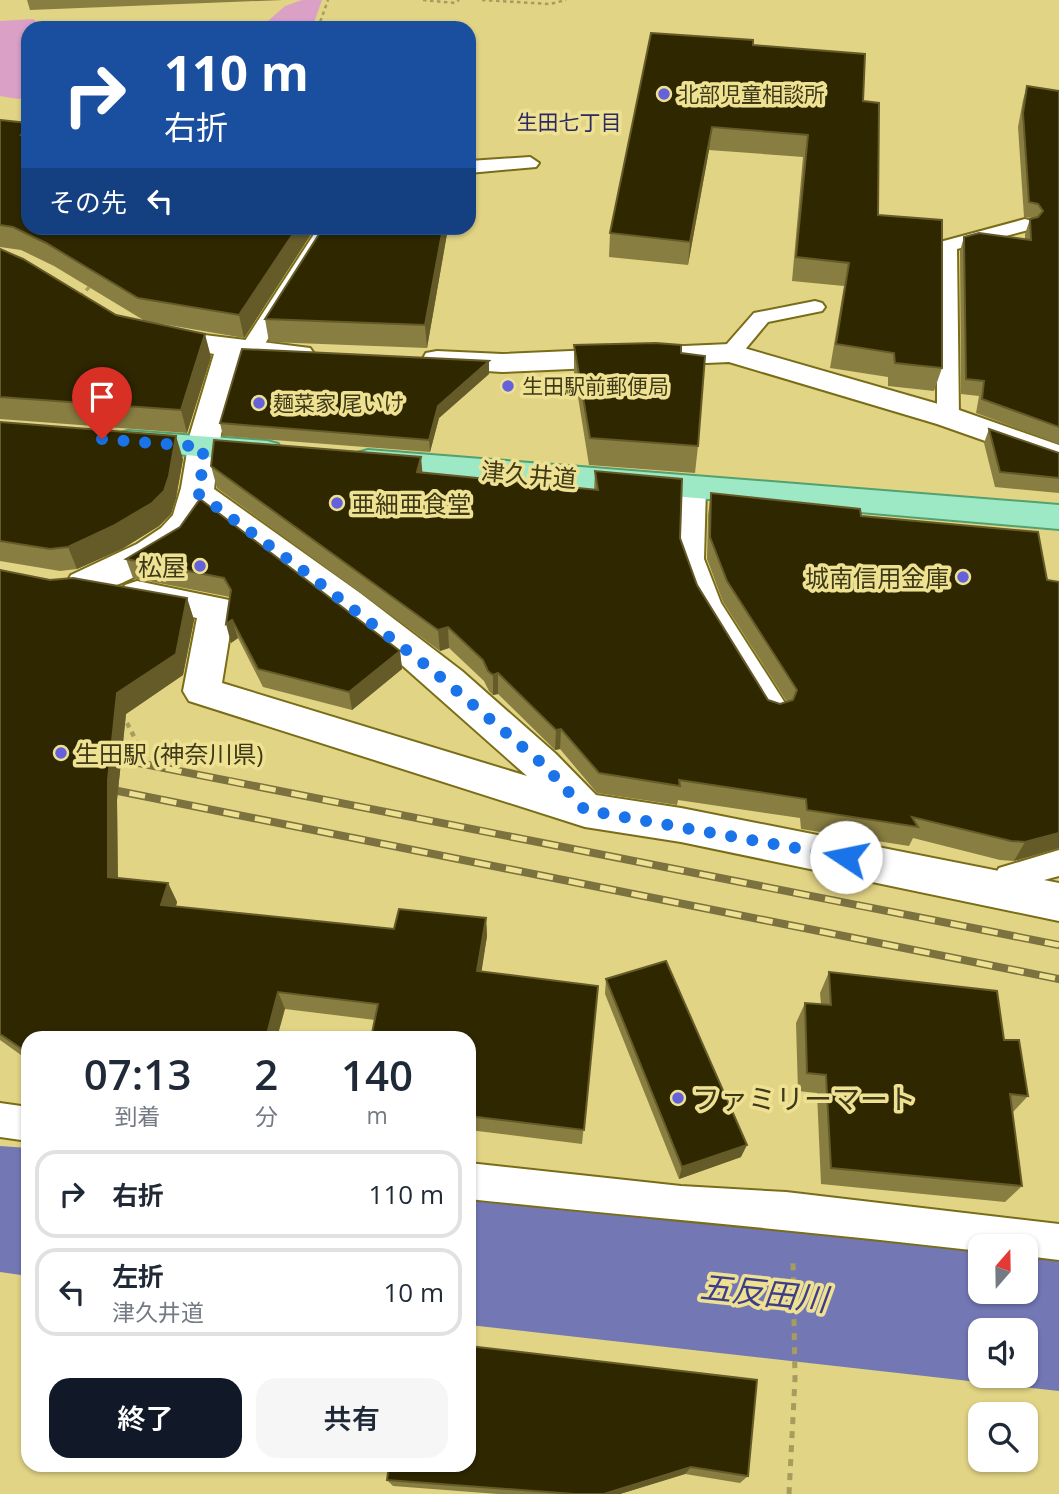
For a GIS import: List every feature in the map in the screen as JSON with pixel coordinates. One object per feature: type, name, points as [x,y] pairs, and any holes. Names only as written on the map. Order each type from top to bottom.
[{"type":"main road","points":[[95,438],[299,455]]},
{"type":"main road","name":"津久井道","points":[[340,458],[1059,517]]},
{"type":"street","points":[[89,288],[135,330],[240,349],[327,356]]},
{"type":"street","points":[[240,349],[203,447],[203,470],[191,514],[179,531],[118,569],[66,585],[216,609],[202,691],[585,810],[750,838],[1059,902]]},
{"type":"street","points":[[408,359],[502,363],[730,353],[947,417],[1059,456]]},
{"type":"street","points":[[196,492],[432,670],[545,766],[585,810]]},
{"type":"lane","points":[[476,167],[530,163]]},
{"type":"lane","points":[[947,417],[947,246],[1025,225]]},
{"type":"lane","points":[[240,349],[322,235]]},
{"type":"lane","points":[[730,353],[761,317],[815,307]]},
{"type":"lane","points":[[694,487],[692,559],[709,606],[775,711]]},
{"type":"lane","points":[[1001,890],[1010,877],[1059,863]]},
{"type":"lane","points":[[0,1120],[21,1123]]},
{"type":"lane","points":[[476,1182],[681,1204],[786,1210],[1059,1242]]},
{"type":"path","points":[[320,21],[328,0]]},
{"type":"path","points":[[423,0],[455,3],[459,0]]},
{"type":"path","points":[[482,0],[550,4],[566,0]]},
{"type":"path","points":[[127,723],[144,757]]},
{"type":"path","points":[[789,1494],[795,1379],[793,1254]]},
{"type":"shaded area","points":[[302,0],[322,0],[314,21],[268,21],[285,6]]},
{"type":"shaded area","points":[[33,19],[36,21],[21,21],[21,98],[0,96],[0,21]]},
{"type":"building","points":[[651,33],[753,40],[753,45],[865,54],[863,101],[879,103],[878,215],[942,220],[942,368],[895,363],[894,353],[836,344],[849,263],[796,257],[808,135],[712,127],[690,242],[610,233]]},
{"type":"building","points":[[1027,86],[1059,91],[1059,427],[982,399],[984,381],[966,379],[964,237],[979,233],[1031,240],[1030,219],[1038,217],[1043,211],[1038,204],[1029,202],[1023,113]]},
{"type":"building","points":[[0,120],[21,122],[21,231],[0,225]]},
{"type":"building","points":[[30,235],[292,235],[239,315],[138,298]]},
{"type":"building","points":[[319,235],[442,235],[425,325],[265,319]]},
{"type":"building","points":[[0,249],[23,259],[116,315],[205,334],[181,410],[0,397]]},
{"type":"building","points":[[574,345],[681,345],[681,353],[705,356],[698,446],[590,438]]},
{"type":"building","points":[[242,349],[489,361],[438,406],[429,440],[220,423]]},
{"type":"building","points":[[0,422],[176,436],[164,491],[152,503],[113,526],[68,547],[50,549],[0,541]]},
{"type":"building","points":[[989,429],[1059,453],[1059,478],[1000,472]]},
{"type":"building","points":[[214,440],[421,457],[417,472],[598,490],[595,471],[682,479],[680,538],[697,585],[768,700],[780,704],[793,700],[797,690],[727,581],[710,537],[711,493],[860,509],[861,516],[1038,532],[1047,580],[1059,582],[1059,833],[1025,842],[1011,841],[912,817],[918,827],[807,810],[806,799],[679,780],[680,786],[599,773],[561,729],[556,730],[498,673],[493,675],[488,671],[483,660],[448,627],[438,630],[211,466]]},
{"type":"building","points":[[200,499],[400,651],[349,692],[258,669],[232,620],[226,624],[231,590],[224,578],[126,559],[180,527]]},
{"type":"building","points":[[0,570],[50,580],[73,578],[187,598],[176,654],[117,693],[108,780],[108,877],[168,883],[161,905],[394,929],[399,909],[486,918],[477,971],[598,986],[584,1130],[476,1117],[476,1031],[372,1031],[378,1004],[278,992],[268,1031],[21,1031],[21,1048],[0,1034]]},
{"type":"building","points":[[666,961],[747,1145],[682,1167],[606,979]]},
{"type":"building","points":[[829,972],[997,991],[1004,1040],[1019,1040],[1028,1096],[1010,1094],[1022,1186],[831,1168],[826,1075],[807,1073],[805,1003],[831,1005]]},
{"type":"building","points":[[476,1347],[757,1380],[748,1476],[691,1467],[604,1494],[387,1480],[388,1472],[476,1472]]},
{"type":"waterway","name":"五反田川","points":[[0,1209],[21,1211]]},
{"type":"waterway","name":"五反田川","points":[[476,1261],[1059,1324]]},
{"type":"railway","points":[[103,756],[1059,945]]},
{"type":"railway","points":[[98,787],[1059,979]]},
{"type":"place","name":"北部児童相談所","points":[[664,94]]},
{"type":"place","name":"生田駅前郵便局","points":[[508,386]]},
{"type":"place","name":"麺菜家 尾いけ","points":[[259,403]]},
{"type":"place","name":"亜細亜食堂","points":[[337,503]]},
{"type":"place","name":"松屋","points":[[200,566]]},
{"type":"place","name":"城南信用金庫","points":[[963,577]]},
{"type":"place","name":"生田駅 (神奈川県)","points":[[61,753]]},
{"type":"place","name":"ファミリーマート","points":[[678,1098]]},
{"type":"district","name":"生田七丁目","points":[[569,122]]},
{"type":"route","points":[[102,439],[203,447],[203,470],[196,492],[432,670],[545,766],[585,810],[681,825],[846,857]]}]
